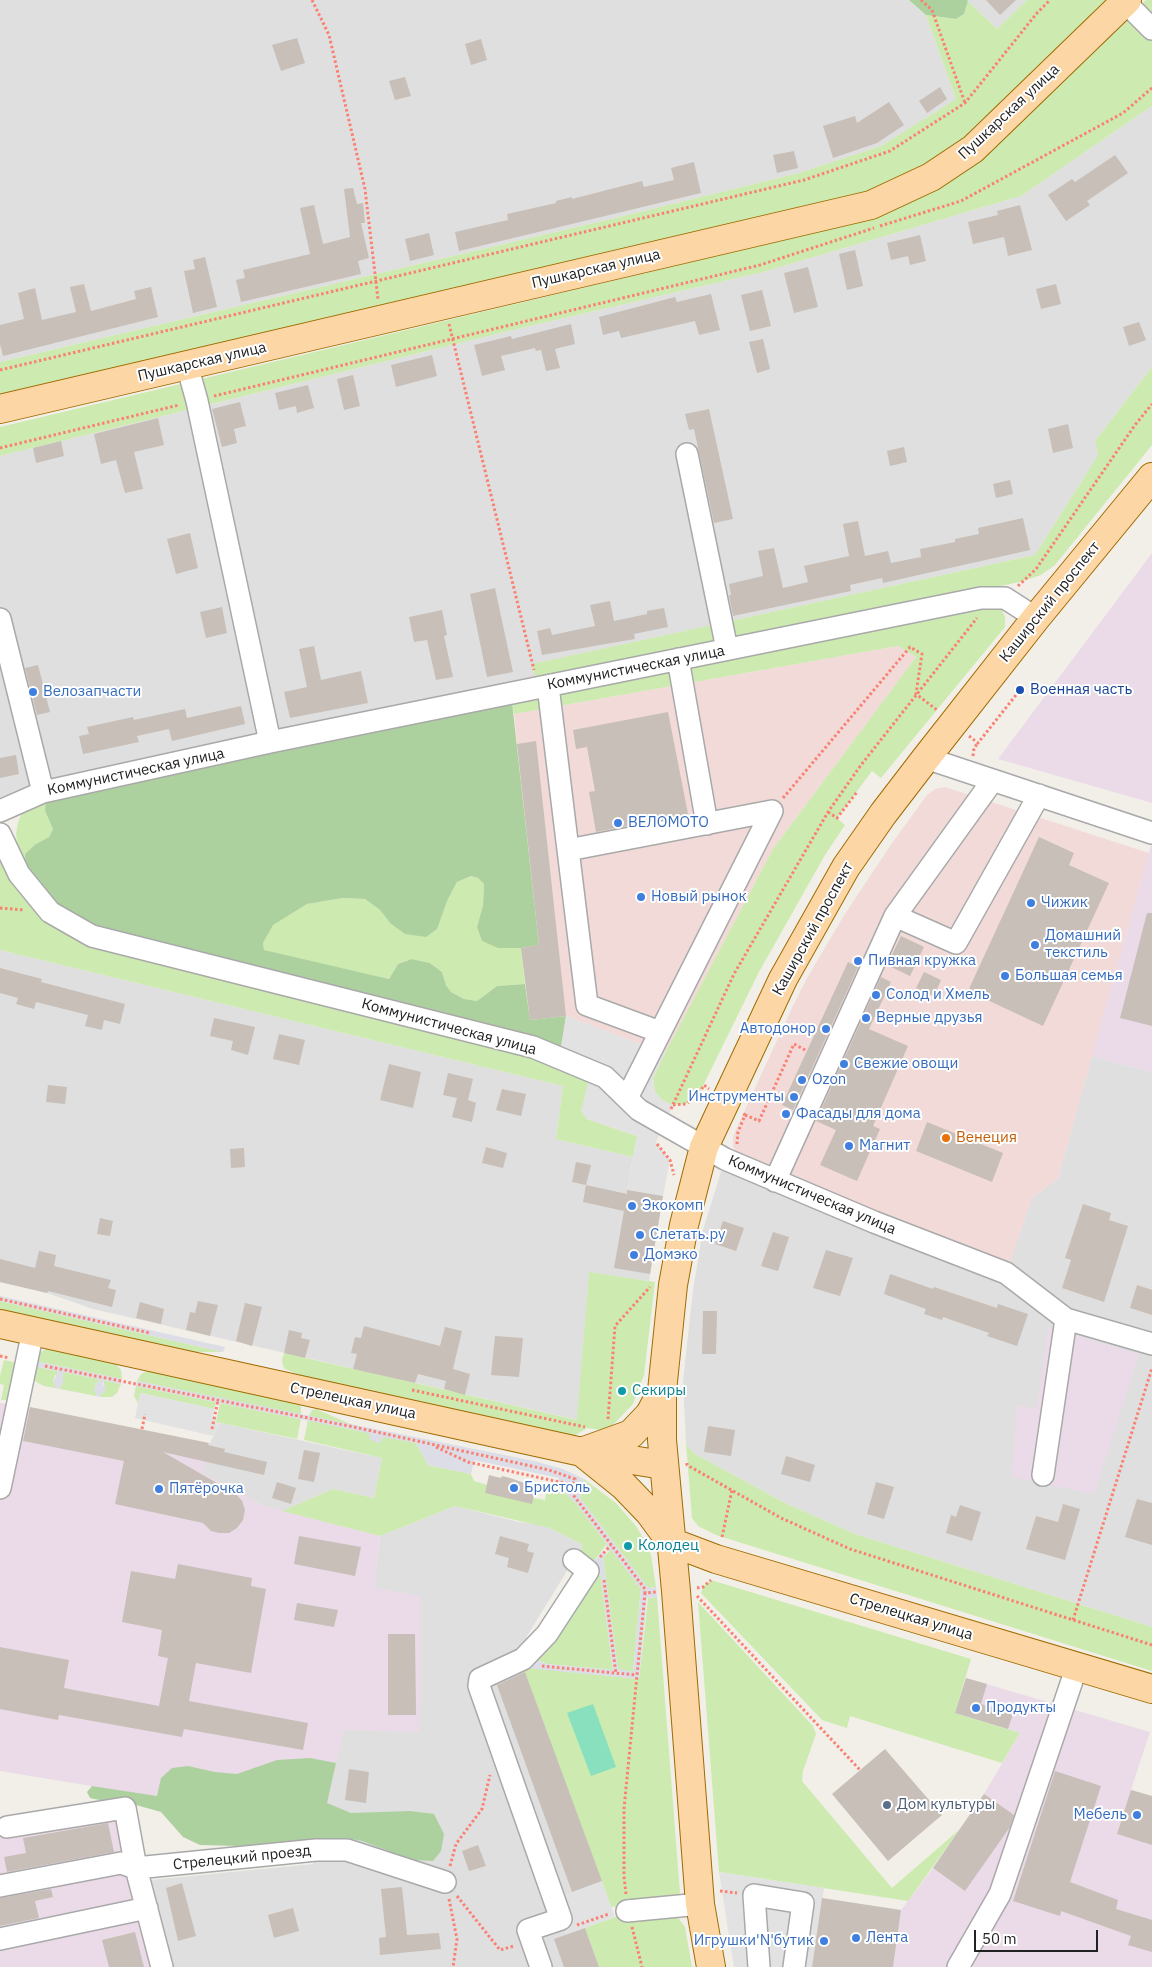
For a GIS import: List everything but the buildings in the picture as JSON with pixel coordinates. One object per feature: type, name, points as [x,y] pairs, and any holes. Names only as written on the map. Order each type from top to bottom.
[{"type":"main road","name":"Пушкарская улица","points":[[0,409],[871,205],[931,177],[973,149],[1126,1]]},
{"type":"main road","name":"Каширский проспект","points":[[671,1542],[675,1461],[662,1391],[673,1285],[684,1225],[704,1147],[783,979],[846,867],[883,814],[926,758],[1036,618],[1152,476]]},
{"type":"main road","name":"Стрелецкая улица","points":[[0,1324],[585,1440],[649,1512],[671,1542],[716,1559],[1152,1689]]},
{"type":"main road","points":[[585,1440],[630,1434],[650,1414],[662,1391]]},
{"type":"main road","points":[[585,1440],[675,1461]]},
{"type":"main road","points":[[671,1542],[700,1904],[711,1967]]},
{"type":"street","points":[[1126,1],[1152,29]]},
{"type":"street","points":[[187,365],[197,401],[270,742]]},
{"type":"street","points":[[687,454],[727,649]]},
{"type":"street","name":"Коммунистическая улица","points":[[0,811],[43,792],[270,742],[981,598],[1005,598],[1036,618]]},
{"type":"street","points":[[0,619],[6,668],[43,792]]},
{"type":"street","points":[[678,659],[707,824]]},
{"type":"street","points":[[543,687],[568,850],[588,1005],[660,1032]]},
{"type":"street","points":[[926,758],[1152,833]]},
{"type":"street","points":[[775,1181],[895,916],[993,780]]},
{"type":"street","points":[[895,916],[956,943],[1039,795]]},
{"type":"street","points":[[568,850],[772,811]]},
{"type":"street","points":[[627,1098],[772,811]]},
{"type":"street","name":"Коммунистическая улица","points":[[0,834],[19,874],[50,912],[92,936],[533,1047],[605,1077],[640,1110],[725,1159],[874,1222],[1006,1274],[1066,1319],[1152,1344]]},
{"type":"street","points":[[1043,1475],[1066,1319]]},
{"type":"street","points":[[0,1488],[34,1331]]},
{"type":"street","points":[[541,1967],[528,1930],[561,1919],[479,1686],[480,1679],[523,1659],[547,1634],[588,1571],[574,1560]]},
{"type":"street","points":[[958,1967],[1000,1894],[1077,1666]]},
{"type":"street","points":[[7,1827],[125,1808],[136,1868],[162,1967]]},
{"type":"street","name":"Стрелецкий проезд","points":[[0,1886],[121,1863],[136,1868],[316,1850],[348,1850],[446,1882]]},
{"type":"street","points":[[759,1967],[754,1895],[802,1902],[794,1967]]},
{"type":"street","points":[[627,1910],[700,1904]]},
{"type":"street","points":[[0,1939],[147,1908]]},
{"type":"path","points":[[312,0],[329,35],[365,189],[381,320]]},
{"type":"path","points":[[922,0],[932,10],[964,104]]},
{"type":"path","points":[[0,370],[804,180],[890,151],[964,104],[1037,12],[1050,0]]},
{"type":"path","points":[[0,448],[760,265],[961,201],[1123,113],[1152,88]]},
{"type":"path","points":[[444,305],[543,687]]},
{"type":"path","points":[[772,811],[910,648],[922,654],[916,694]]},
{"type":"path","points":[[828,812],[837,818],[857,792]]},
{"type":"path","points":[[746,1115],[759,1121],[794,1044],[807,1050]]},
{"type":"path","points":[[0,1299],[156,1334]]},
{"type":"path","points":[[42,1365],[428,1444],[549,1470],[575,1479],[572,1492],[645,1589],[624,1809],[624,1876],[627,1910],[642,1967]]},
{"type":"path","points":[[1073,1620],[1152,1368]]},
{"type":"path","points":[[406,1389],[585,1440]]},
{"type":"path","points":[[212,1429],[218,1400]]},
{"type":"path","points":[[142,1429],[146,1414]]},
{"type":"path","points":[[428,1444],[468,1462],[573,1485]]},
{"type":"path","points":[[675,1461],[687,1465],[780,1518],[850,1549],[1152,1645]]},
{"type":"path","points":[[722,1537],[732,1490]]},
{"type":"path","points":[[604,1553],[612,1545]]},
{"type":"path","points":[[601,1557],[602,1567]]},
{"type":"path","points":[[603,1576],[616,1674]]},
{"type":"path","points":[[711,1580],[703,1587],[692,1590],[860,1770]]},
{"type":"path","points":[[645,1593],[657,1592]]},
{"type":"path","points":[[523,1659],[534,1665],[636,1676]]},
{"type":"path","points":[[453,1967],[457,1939],[446,1882],[456,1844],[482,1809],[490,1775],[501,1749]]},
{"type":"shaded area","points":[[0,0],[909,0],[926,15],[956,99],[881,146],[799,173],[0,362]]},
{"type":"shaded area","points":[[967,0],[1027,0],[997,29]]},
{"type":"shaded area","points":[[1152,106],[1152,367],[1095,441],[1098,455],[1035,555],[533,664],[536,679],[0,801],[0,456],[513,330],[763,272],[1021,196]]},
{"type":"shaded area","points":[[1152,553],[1152,803],[998,759]]},
{"type":"shaded area","name":"Новый рынок","points":[[898,646],[916,657],[773,849],[665,1053],[566,1016],[530,1020],[521,948],[539,944],[514,714]]},
{"type":"shaded area","points":[[945,787],[1149,853],[1058,1178],[1032,1198],[1008,1268],[738,1156],[733,1147],[733,1137],[738,1125],[792,1008],[843,917],[890,846],[927,795],[935,789]]},
{"type":"shaded area","points":[[1152,842],[1152,1072],[1092,1056]]},
{"type":"shaded area","points":[[0,950],[563,1086],[556,1139],[633,1157],[627,1190],[663,1196],[649,1281],[589,1273],[578,1420],[93,1309],[47,1293],[0,1282]]},
{"type":"shaded area","points":[[566,1016],[665,1053],[653,1078],[655,1092],[662,1100],[673,1105],[656,1142],[670,1160],[663,1196],[627,1190],[637,1136],[587,1119],[581,1111],[591,1071],[559,1058]]},
{"type":"shaded area","points":[[1092,1056],[1152,1072],[1152,1627],[855,1534],[785,1503],[695,1454],[686,1444],[683,1381],[693,1290],[703,1230],[725,1159],[1006,1273],[1032,1198],[1058,1178]]},
{"type":"shaded area","points":[[0,1296],[225,1347],[223,1352],[0,1301]]},
{"type":"shaded area","points":[[1048,1327],[1139,1354],[1094,1494],[1012,1477],[1017,1406],[1037,1408]]},
{"type":"shaded area","points":[[34,1361],[122,1379],[121,1384],[104,1380],[103,1385],[106,1386],[104,1393],[101,1393],[100,1397],[96,1396],[94,1391],[99,1379],[63,1372],[63,1385],[61,1384],[60,1389],[55,1388],[55,1383],[53,1383],[58,1371],[33,1366]]},
{"type":"shaded area","points":[[137,1381],[534,1461],[563,1469],[584,1479],[580,1498],[648,1588],[656,1587],[657,1597],[647,1598],[639,1679],[527,1668],[533,1659],[547,1664],[613,1670],[599,1564],[595,1569],[590,1566],[602,1552],[606,1555],[603,1558],[618,1669],[633,1672],[641,1589],[611,1550],[609,1551],[606,1547],[607,1544],[575,1502],[557,1486],[559,1478],[474,1460],[471,1474],[428,1465],[416,1443],[383,1437],[381,1442],[378,1443],[369,1439],[370,1434],[136,1386]]},
{"type":"shaded area","points":[[140,1393],[214,1409],[213,1416],[217,1417],[216,1422],[220,1423],[213,1436],[135,1418]]},
{"type":"shaded area","points":[[0,1403],[209,1443],[203,1474],[262,1505],[380,1536],[374,1588],[420,1596],[419,1732],[344,1730],[322,1824],[0,1771]]},
{"type":"shaded area","points":[[220,1423],[382,1458],[374,1498],[333,1489],[282,1511],[262,1505],[202,1474],[209,1443]]},
{"type":"shaded area","points":[[455,1506],[519,1522],[537,1524],[550,1528],[583,1545],[527,1636],[523,1667],[602,1881],[572,1892],[599,1967],[153,1967],[131,1882],[313,1864],[374,1588],[380,1536]]},
{"type":"shaded area","points":[[966,1678],[1150,1732],[1131,1790],[1152,1796],[1152,1967],[893,1967],[901,1910],[933,1868],[984,1794],[1020,1733],[955,1713]]},
{"type":"shaded area","points":[[118,1809],[153,1967],[0,1967],[0,1828]]},
{"type":"shaded area","points":[[719,1872],[824,1888],[812,1967],[734,1967]]},
{"type":"shaded area","points":[[602,1881],[615,1917],[566,1935],[553,1899]]},
{"type":"green space","points":[[909,0],[968,1],[964,14],[956,19],[926,15]]},
{"type":"green space","points":[[1027,0],[1108,0],[967,137],[926,165],[867,193],[0,394],[0,362],[799,173],[881,146],[956,99],[926,15],[956,19],[964,14],[968,1],[997,29]]},
{"type":"green space","points":[[1146,0],[1152,0],[1152,106],[1021,196],[763,272],[513,330],[0,456],[0,427],[801,236],[875,215],[976,163]]},
{"type":"green space","points":[[1152,367],[1152,445],[1055,565],[1041,575],[1020,582],[536,679],[532,664],[1035,555],[1098,455],[1095,441]]},
{"type":"green space","points":[[994,606],[1002,610],[1005,617],[1005,627],[881,778],[872,771],[837,818],[845,825],[825,855],[759,972],[699,1094],[686,1104],[673,1105],[662,1100],[655,1092],[653,1078],[773,849],[916,657],[898,646],[514,714],[512,702]]},
{"type":"green space","points":[[512,702],[539,945],[521,948],[498,948],[482,941],[477,927],[483,905],[484,884],[478,878],[471,876],[457,882],[447,901],[437,929],[426,937],[405,934],[390,923],[380,910],[365,899],[343,898],[307,904],[273,925],[263,943],[264,950],[389,979],[398,964],[412,959],[430,963],[442,972],[446,985],[451,992],[464,999],[477,1001],[497,986],[525,984],[530,1020],[566,1016],[561,1050],[95,927],[54,905],[26,869],[25,854],[36,844],[49,837],[53,829],[45,811],[46,799]]},
{"type":"green space","points":[[46,799],[45,811],[53,829],[49,837],[36,844],[26,869],[18,851],[16,834],[18,822],[23,811]]},
{"type":"green space","points":[[0,858],[530,1054],[589,1078],[587,1119],[637,1136],[633,1157],[556,1139],[563,1086],[0,950]]},
{"type":"green space","points":[[471,876],[478,878],[484,884],[483,905],[477,927],[498,948],[521,948],[525,984],[497,986],[477,1001],[464,999],[451,992],[446,985],[442,972],[430,963],[412,959],[398,964],[389,979],[264,951],[263,943],[272,925],[307,904],[343,898],[365,899],[380,910],[390,923],[447,901],[457,882]]},
{"type":"green space","points":[[589,1272],[655,1282],[644,1375],[633,1404],[607,1431],[587,1428],[574,1436],[302,1376],[285,1369],[283,1366],[284,1353],[577,1420]]},
{"type":"green space","points":[[0,1301],[223,1352],[190,1352],[0,1310]]},
{"type":"green space","points":[[48,1348],[114,1362],[121,1370],[122,1379],[34,1361],[37,1354]]},
{"type":"green space","points":[[4,1360],[18,1363],[11,1383],[13,1400],[1,1400],[4,1385],[0,1384],[0,1376]]},
{"type":"green space","points":[[33,1366],[58,1371],[53,1382],[56,1383],[55,1388],[36,1382],[33,1375]]},
{"type":"green space","points":[[149,1370],[298,1403],[301,1407],[301,1415],[137,1381],[141,1374]]},
{"type":"green space","points":[[63,1372],[99,1379],[94,1391],[97,1391],[96,1396],[60,1389],[61,1384],[63,1384]]},
{"type":"green space","points":[[104,1380],[121,1384],[117,1393],[112,1397],[100,1397],[101,1393],[104,1393]]},
{"type":"green space","points":[[136,1386],[216,1402],[214,1409],[141,1393],[138,1403],[134,1396]]},
{"type":"green space","points":[[220,1403],[301,1419],[297,1439],[216,1422]]},
{"type":"green space","points":[[316,1409],[355,1426],[309,1416],[312,1410]]},
{"type":"green space","points":[[308,1420],[416,1443],[428,1465],[471,1474],[474,1481],[533,1498],[545,1500],[548,1484],[558,1486],[575,1502],[607,1544],[590,1566],[577,1556],[583,1545],[550,1528],[455,1506],[380,1536],[282,1511],[333,1489],[374,1498],[382,1458],[304,1440]]},
{"type":"green space","points":[[686,1444],[695,1454],[785,1503],[855,1534],[1152,1627],[1152,1671],[716,1535],[698,1526],[692,1518]]},
{"type":"green space","points":[[584,1479],[616,1503],[636,1526],[651,1555],[656,1587],[648,1588],[580,1498]]},
{"type":"green space","points":[[611,1549],[641,1589],[633,1672],[618,1670],[603,1558]]},
{"type":"green space","points":[[599,1563],[613,1670],[547,1664],[533,1659]]},
{"type":"green space","points":[[711,1580],[971,1659],[955,1713],[1020,1733],[1002,1763],[850,1716],[847,1728],[822,1720],[701,1593],[703,1587]]},
{"type":"green space","points":[[657,1597],[680,1893],[675,1898],[658,1902],[611,1907],[523,1667],[639,1679],[648,1598]]},
{"type":"green space","points":[[698,1602],[813,1726],[816,1734],[803,1771],[802,1781],[892,1888],[960,1829],[908,1901],[719,1872]]},
{"type":"green space","points":[[593,1704],[616,1767],[591,1776],[567,1713]]},
{"type":"green space","points":[[310,1758],[336,1763],[327,1803],[351,1813],[410,1811],[434,1814],[444,1834],[441,1851],[433,1861],[412,1860],[362,1841],[347,1838],[238,1846],[200,1845],[183,1837],[161,1812],[129,1803],[90,1798],[87,1792],[92,1786],[157,1796],[161,1778],[172,1768],[188,1766],[215,1772],[237,1774],[277,1760]]},
{"type":"green space","points":[[658,1913],[679,1919],[685,1927],[692,1967],[599,1967],[585,1928],[615,1917]]},
{"type":"place","name":"Военная часть","points":[[1020,690]]},
{"type":"place","name":"Велозапчасти","points":[[33,692]]},
{"type":"place","name":"ВЕЛОМОТО","points":[[618,823]]},
{"type":"place","name":"Новый рынок","points":[[641,897]]},
{"type":"place","name":"Чижик","points":[[1031,903]]},
{"type":"place","name":"Домашний текстиль","points":[[1035,945]]},
{"type":"place","name":"Пивная кружка","points":[[858,961]]},
{"type":"place","name":"Большая семья","points":[[1005,976]]},
{"type":"place","name":"Солод и Хмель","points":[[876,995]]},
{"type":"place","name":"Верные друзья","points":[[866,1018]]},
{"type":"place","name":"Автодонор","points":[[826,1029]]},
{"type":"place","name":"Свежие овощи","points":[[844,1064]]},
{"type":"place","name":"Ozon","points":[[802,1080]]},
{"type":"place","name":"Инструменты","points":[[794,1097]]},
{"type":"place","name":"Фасады для дома","points":[[786,1114]]},
{"type":"place","name":"Венеция","points":[[946,1138]]},
{"type":"place","name":"Магнит","points":[[849,1146]]},
{"type":"place","name":"Экокомп","points":[[632,1206]]},
{"type":"place","name":"Слетать.ру","points":[[640,1235]]},
{"type":"place","name":"Домэко","points":[[634,1255]]},
{"type":"place","name":"Секиры","points":[[622,1391]]},
{"type":"place","name":"Бристоль","points":[[514,1488]]},
{"type":"place","name":"Пятёрочка","points":[[159,1489]]},
{"type":"place","name":"Колодец","points":[[628,1546]]},
{"type":"place","name":"Продукты","points":[[976,1708]]},
{"type":"place","name":"Дом культуры","points":[[887,1805]]},
{"type":"place","name":"Мебель","points":[[1137,1815]]},
{"type":"place","name":"Лента","points":[[856,1938]]},
{"type":"place","name":"Игрушки'N'бутик","points":[[824,1941]]}]
